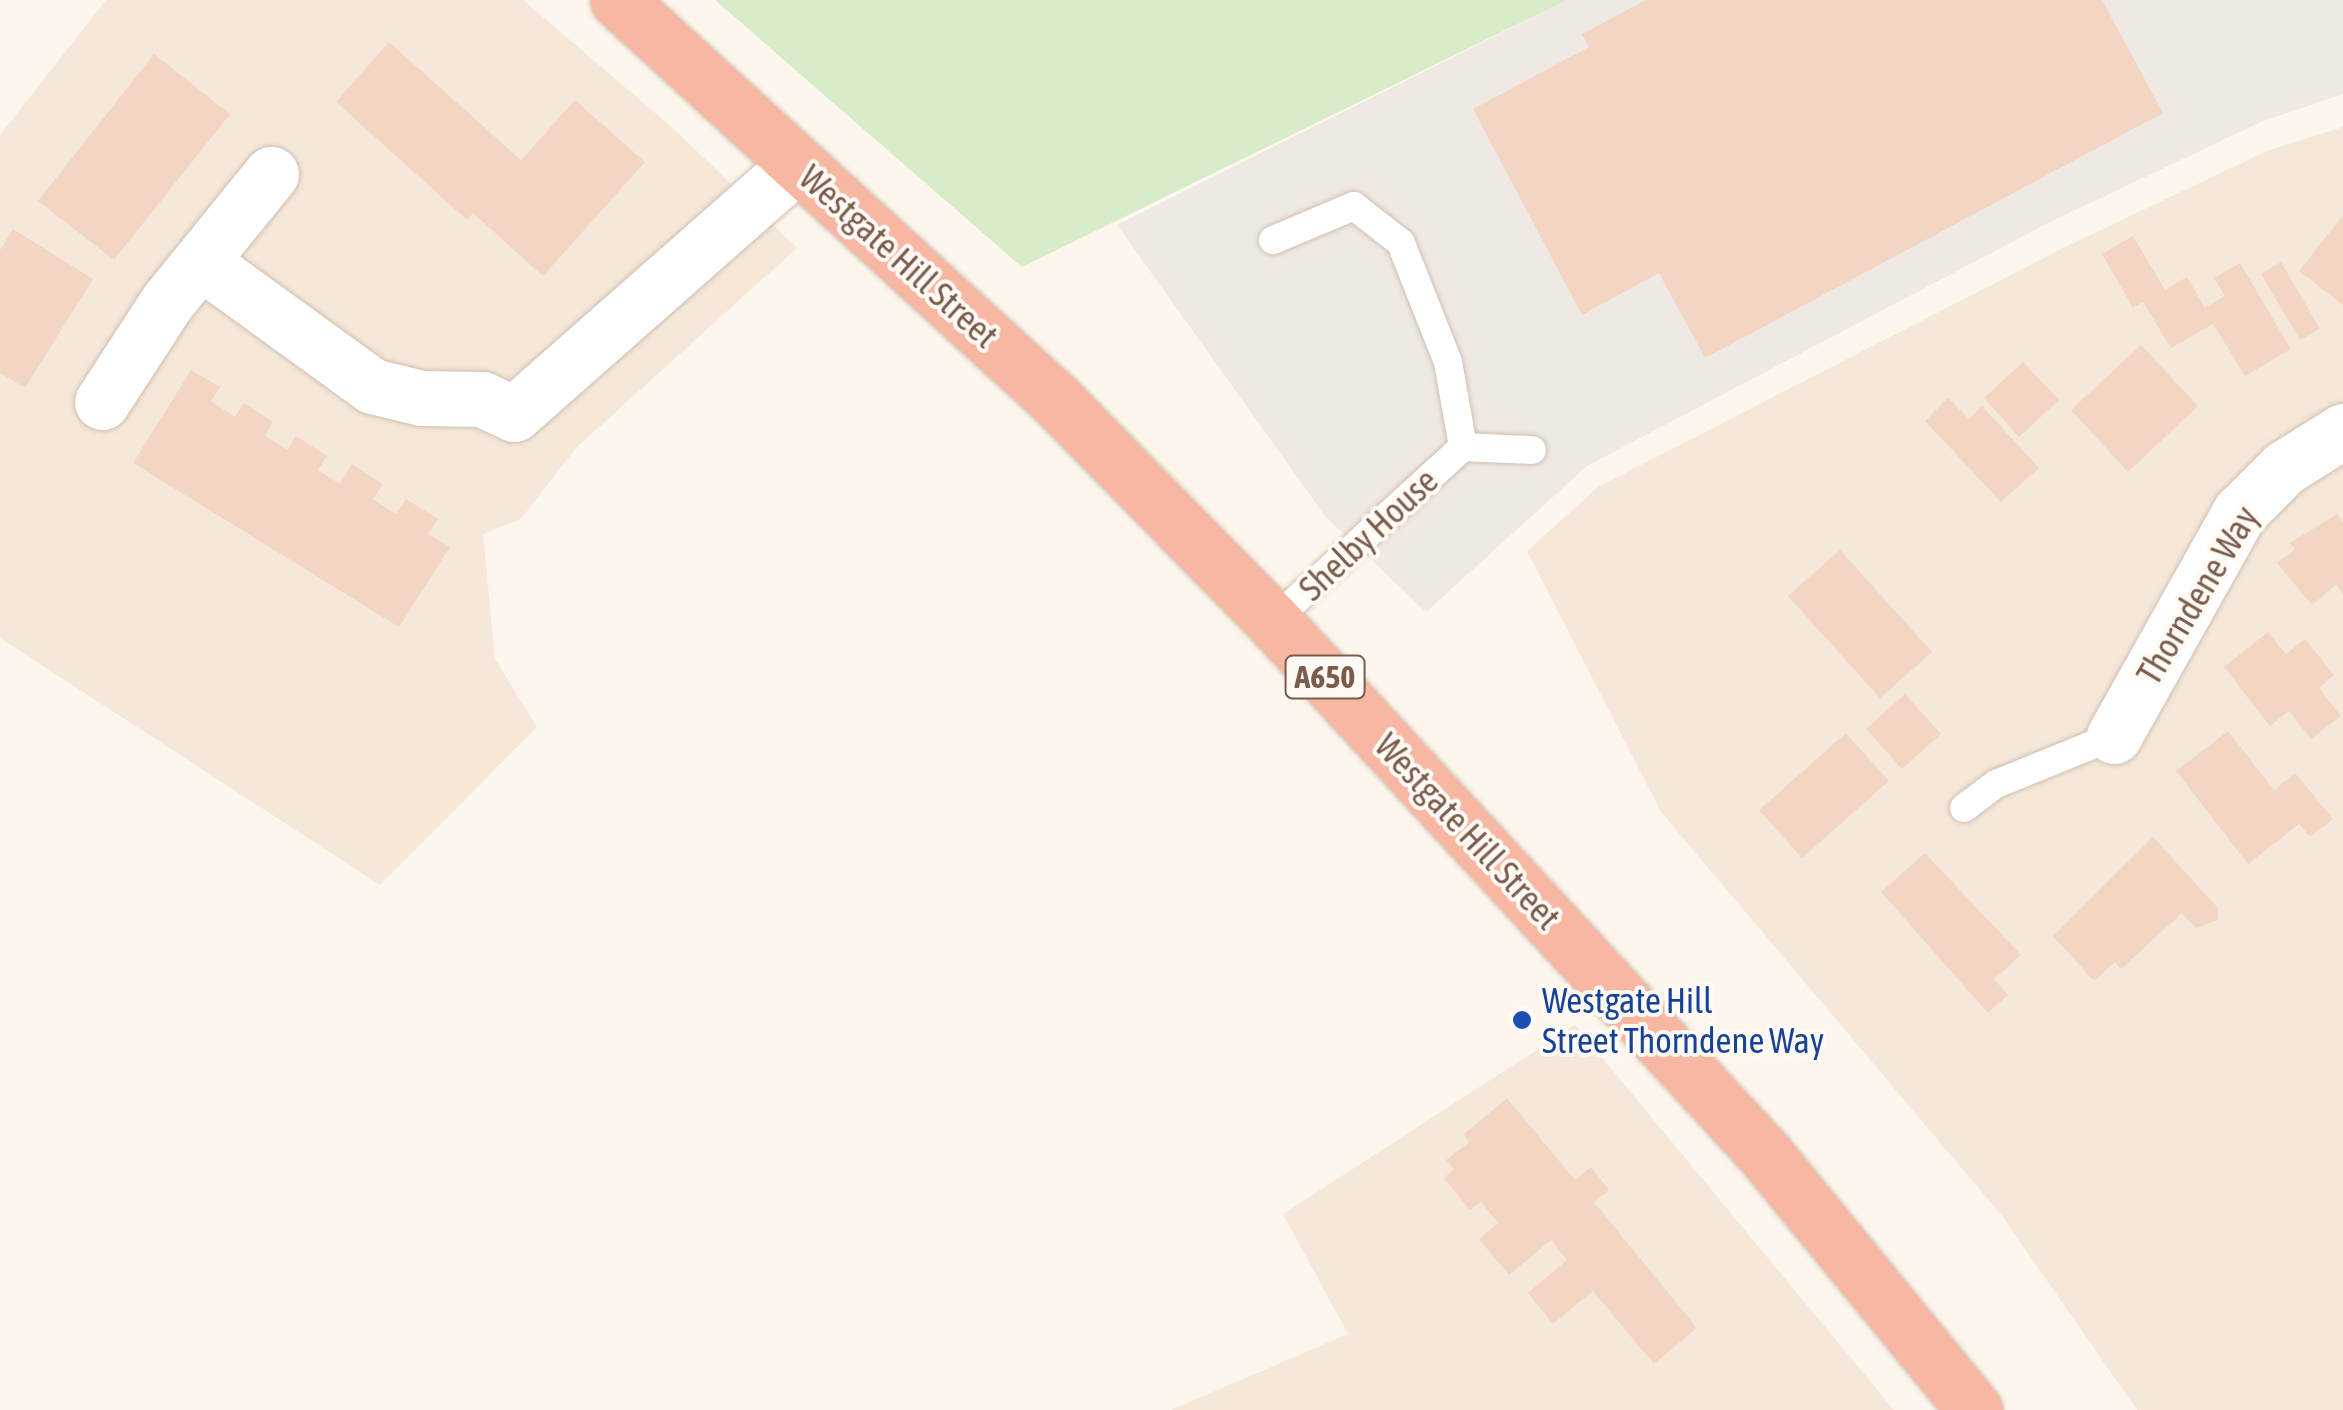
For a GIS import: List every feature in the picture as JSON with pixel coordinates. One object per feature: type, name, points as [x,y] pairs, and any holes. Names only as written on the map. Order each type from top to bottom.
[{"type":"highway","name":"Westgate Hill Street","points":[[618,0],[1055,399],[1273,621],[1764,1153],[1974,1410]]},
{"type":"street","points":[[201,262],[372,386],[422,398],[482,399],[514,414],[798,164]]},
{"type":"street","points":[[102,402],[201,262],[271,174]]},
{"type":"street","name":"Thorndene Way","points":[[2114,736],[2239,514],[2284,468],[2343,431]]},
{"type":"lane","name":"Shelby House","points":[[1273,240],[1354,206],[1400,244],[1448,362],[1463,447]]},
{"type":"lane","name":"Shelby House","points":[[1273,621],[1463,447],[1532,450]]},
{"type":"lane","points":[[1964,808],[1996,784],[2114,736]]},
{"type":"shaded area","points":[[106,0],[523,0],[674,129],[797,248],[576,448],[521,519],[483,534],[495,659],[537,727],[380,885],[0,638],[0,135]]},
{"type":"shaded area","points":[[1567,0],[2343,0],[2343,94],[2263,121],[2048,223],[1587,466],[1426,612],[1325,516],[1117,225]]},
{"type":"shaded area","points":[[2343,127],[2343,1410],[2137,1410],[2002,1216],[1661,812],[1527,551],[1598,487],[2065,247],[2269,150]]},
{"type":"shaded area","points":[[1575,1025],[1894,1410],[1171,1410],[1348,1334],[1283,1214]]},
{"type":"green space","points":[[715,0],[1567,0],[1022,267]]},
{"type":"building","points":[[1646,0],[2102,0],[2163,113],[1705,358],[1659,273],[1582,315],[1473,109],[1589,47],[1582,34]]},
{"type":"building","points":[[389,42],[521,160],[575,100],[645,162],[543,276],[473,213],[467,220],[336,102]]},
{"type":"building","points":[[154,54],[230,114],[114,260],[38,201]]},
{"type":"building","points":[[2343,215],[2343,305],[2299,271]]},
{"type":"building","points":[[13,229],[93,279],[25,388],[0,373],[0,250]]},
{"type":"building","points":[[2133,236],[2165,290],[2187,277],[2205,308],[2225,296],[2214,278],[2240,263],[2291,349],[2245,376],[2213,324],[2171,348],[2143,302],[2133,308],[2102,254]]},
{"type":"building","points":[[2281,262],[2320,329],[2300,340],[2261,274]]},
{"type":"building","points":[[2141,345],[2198,406],[2128,472],[2071,410]]},
{"type":"building","points":[[2023,362],[2059,400],[2019,437],[1984,398]]},
{"type":"building","points":[[191,370],[220,387],[211,401],[235,417],[244,403],[273,422],[265,436],[288,450],[296,436],[327,456],[318,470],[340,484],[352,464],[383,484],[373,499],[396,514],[406,499],[438,519],[428,534],[450,547],[399,627],[133,463]]},
{"type":"building","points":[[1948,398],[1969,419],[1982,406],[2039,468],[2001,502],[1925,421]]},
{"type":"building","points":[[2337,514],[2343,522],[2343,594],[2336,585],[2312,605],[2277,563],[2295,549],[2290,543]]},
{"type":"building","points":[[1840,550],[1932,652],[1880,698],[1788,596]]},
{"type":"building","points":[[2268,632],[2286,654],[2305,639],[2334,675],[2319,688],[2341,716],[2311,739],[2289,711],[2270,726],[2224,667]]},
{"type":"building","points":[[1905,694],[1941,734],[1902,769],[1866,729]]},
{"type":"building","points":[[2228,731],[2274,790],[2295,773],[2333,819],[2310,837],[2299,824],[2248,864],[2176,771]]},
{"type":"building","points":[[1846,733],[1889,781],[1802,858],[1759,810]]},
{"type":"building","points":[[2153,837],[2218,908],[2218,920],[2196,928],[2182,913],[2121,969],[2115,962],[2094,981],[2053,936]]},
{"type":"building","points":[[1925,853],[2021,955],[1994,979],[2008,995],[1988,1013],[1881,892]]},
{"type":"building","points":[[1507,1098],[1575,1180],[1591,1167],[1609,1190],[1594,1202],[1697,1328],[1654,1364],[1593,1291],[1553,1324],[1528,1293],[1567,1260],[1551,1240],[1509,1275],[1479,1239],[1498,1223],[1481,1202],[1470,1210],[1444,1178],[1454,1169],[1446,1160],[1469,1142],[1464,1134]]},
{"type":"place","name":"Westgate Hill Street Thorndene Way","points":[[1522,1020]]}]
